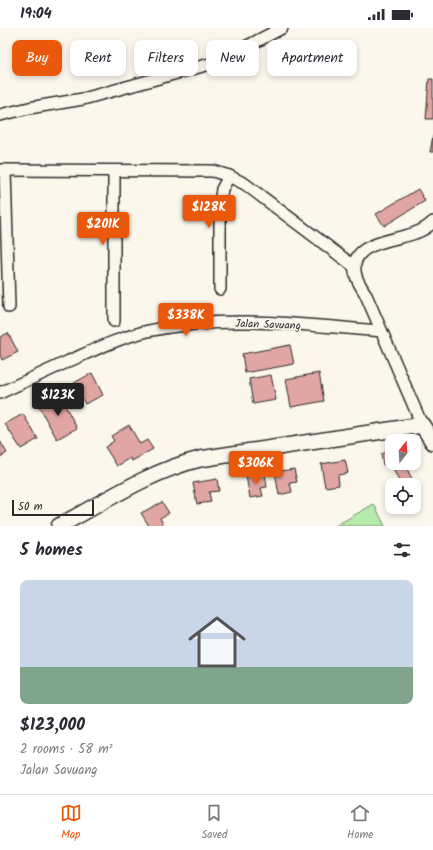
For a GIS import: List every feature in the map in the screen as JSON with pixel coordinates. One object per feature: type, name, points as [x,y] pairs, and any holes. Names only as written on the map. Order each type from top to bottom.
[{"type":"main road","points":[[59,526],[153,475],[200,459],[422,425],[433,442]]},
{"type":"street","points":[[0,115],[29,108],[83,99],[217,62],[282,28]]},
{"type":"street","points":[[9,306],[3,170],[213,171],[229,176],[245,184],[355,267]]},
{"type":"street","points":[[114,171],[114,321]]},
{"type":"street","points":[[220,289],[220,202],[222,190],[229,176]]},
{"type":"street","points":[[422,425],[366,295],[356,277],[355,267],[356,259],[363,250],[373,245],[430,228]]},
{"type":"street","name":"Jalan Savuang","points":[[0,393],[91,351],[121,339],[148,331],[178,326],[211,323],[267,322],[381,331]]},
{"type":"green space","points":[[374,504],[385,526],[335,526]]},
{"type":"building","points":[[429,79],[433,79],[433,119],[426,119]]},
{"type":"building","points":[[433,136],[433,152],[430,152]]},
{"type":"building","points":[[418,189],[425,201],[384,226],[376,214]]},
{"type":"building","points":[[8,333],[18,352],[2,360],[0,355],[0,337]]},
{"type":"building","points":[[290,345],[294,364],[245,373],[242,354]]},
{"type":"building","points":[[92,373],[103,395],[85,404],[74,383]]},
{"type":"building","points":[[319,373],[324,401],[291,407],[286,379]]},
{"type":"building","points":[[271,375],[276,400],[253,404],[249,379]]},
{"type":"building","points":[[60,396],[77,428],[57,439],[39,407]]},
{"type":"building","points":[[23,414],[38,439],[21,449],[5,424]]},
{"type":"building","points":[[129,425],[140,444],[147,440],[153,449],[132,461],[131,458],[117,466],[105,447],[114,441],[111,436]]},
{"type":"building","points":[[0,441],[7,453],[0,457]]},
{"type":"building","points":[[385,452],[385,464],[383,465],[381,454]]},
{"type":"building","points":[[345,460],[348,473],[338,475],[339,485],[325,487],[321,464]]},
{"type":"building","points":[[294,469],[297,482],[290,483],[292,492],[279,495],[275,472]]},
{"type":"building","points":[[394,470],[408,470],[412,478],[398,478]]},
{"type":"building","points":[[265,474],[267,487],[261,488],[263,496],[250,498],[246,476]]},
{"type":"building","points":[[217,479],[219,491],[209,492],[211,502],[197,504],[193,483]]},
{"type":"building","points":[[162,502],[169,513],[160,518],[164,526],[149,526],[141,513]]}]
